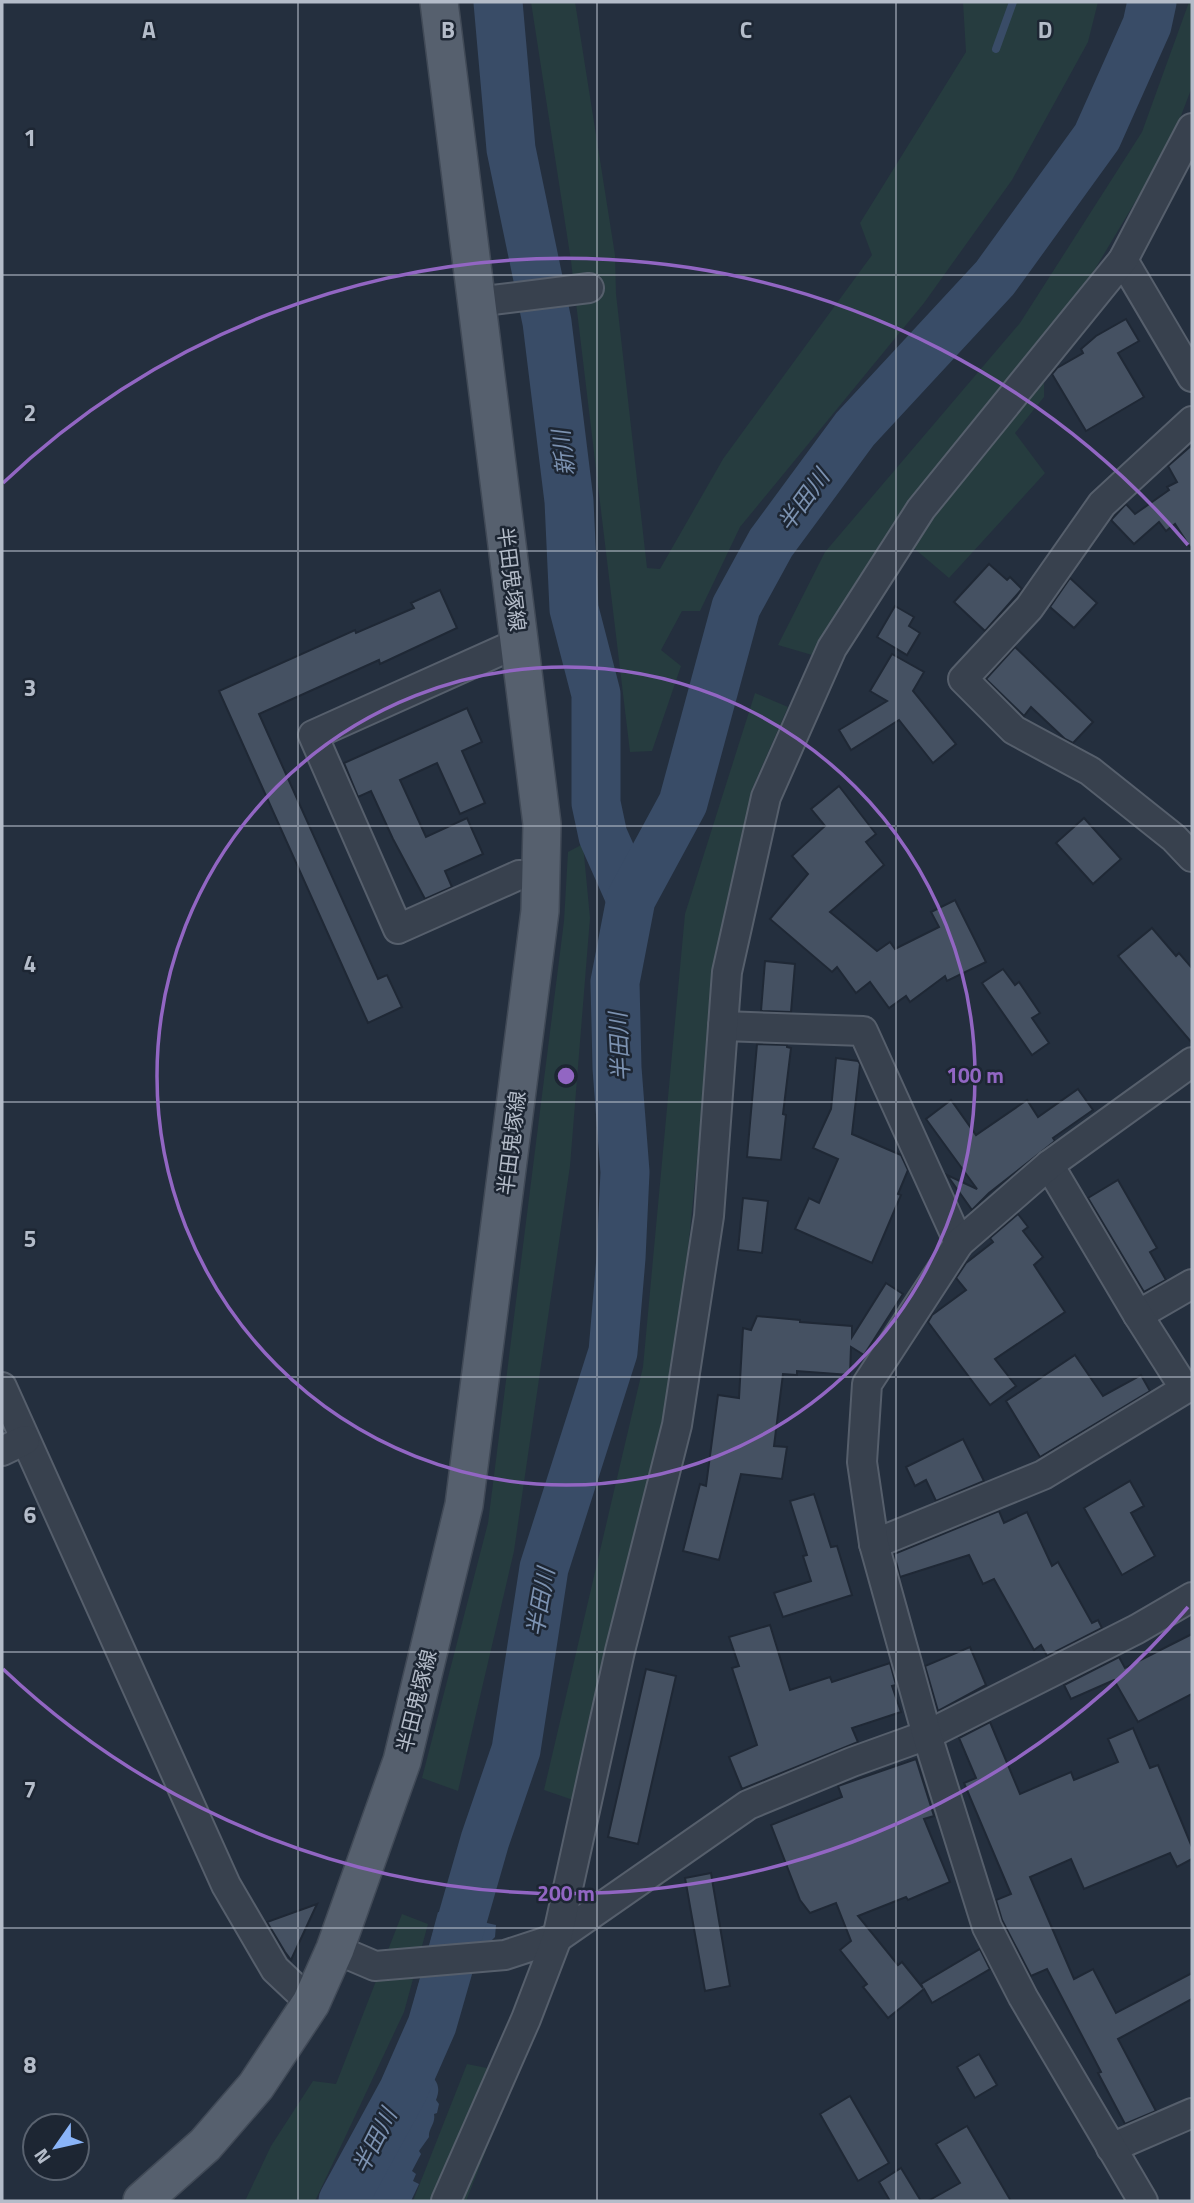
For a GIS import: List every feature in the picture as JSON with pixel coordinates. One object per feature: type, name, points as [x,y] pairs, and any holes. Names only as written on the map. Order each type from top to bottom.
[{"type":"main road","name":"半田鬼塚線","points":[[142,2201],[205,2145],[256,2086],[311,2003],[335,1949],[402,1761],[464,1505],[540,911],[542,824],[520,642],[485,301],[439,2]]},
{"type":"street","points":[[446,2201],[526,2019],[557,1938],[620,1651],[677,1425],[709,1216],[727,972],[765,797],[832,648],[921,509],[1124,260],[1192,128]]},
{"type":"street","points":[[1124,260],[1192,377]]},
{"type":"street","points":[[485,301],[589,289]]},
{"type":"street","points":[[1192,421],[1102,504],[1029,608],[963,679],[1014,730],[1090,771],[1174,838],[1192,857]]},
{"type":"street","points":[[520,642],[313,735],[398,929],[519,875],[541,876]]},
{"type":"street","points":[[723,1026],[863,1031],[958,1243]]},
{"type":"street","points":[[1143,2201],[1023,1997],[987,1927],[927,1735],[874,1544],[862,1462],[867,1384],[958,1243],[1049,1165],[1192,1062]]},
{"type":"street","points":[[874,1544],[1043,1475],[1185,1389],[1049,1165]]},
{"type":"street","points":[[1138,1315],[1192,1284]]},
{"type":"street","points":[[2,1387],[14,1446],[226,1885],[275,1969],[311,2003]]},
{"type":"street","points":[[335,1949],[375,1966],[505,1955],[557,1938],[748,1805],[852,1762],[927,1735],[1137,1629],[1192,1597]]},
{"type":"street","points":[[1111,2148],[1192,2113]]},
{"type":"green space","points":[[531,2],[575,2],[615,255],[616,294],[647,568],[660,569],[723,459],[872,255],[860,223],[966,52],[963,2],[1098,2],[1088,42],[1012,180],[924,303],[740,527],[700,611],[682,611],[661,650],[681,666],[652,751],[630,752],[571,261]]},
{"type":"green space","points":[[1189,2],[1192,2],[1192,87],[1171,142],[1092,274],[1030,353],[1044,365],[1044,397],[1015,433],[1045,473],[949,578],[909,544],[819,657],[778,645],[825,552],[1020,323],[1142,132]]},
{"type":"green space","points":[[755,693],[788,707],[752,789],[717,961],[672,1409],[573,1800],[544,1790],[643,1367],[685,914]]},
{"type":"green space","points":[[583,844],[590,918],[570,1166],[514,1551],[458,1791],[422,1778],[488,1523],[564,921],[568,852]]},
{"type":"green space","points":[[402,1914],[428,1924],[404,2012],[316,2199],[245,2201],[271,2146],[313,2081],[336,2084]]},
{"type":"green space","points":[[467,2064],[516,2074],[466,2201],[413,2201]]},
{"type":"water","points":[[453,1911],[475,1918],[478,1916],[487,1923],[496,1925],[495,1937],[452,1980],[454,1985],[449,1988],[445,2009],[449,2017],[439,2043],[441,2052],[433,2054],[427,2069],[438,2086],[436,2100],[439,2104],[429,2137],[419,2151],[421,2154],[412,2171],[416,2174],[413,2181],[419,2184],[411,2201],[352,2201],[361,2154],[369,2145],[381,2112],[409,2066],[403,2059],[404,2055],[425,2054],[427,2017],[423,2012],[424,2004],[414,2001],[438,1912],[447,1914]]},
{"type":"building","points":[[1126,319],[1139,341],[1118,353],[1144,397],[1086,431],[1052,374],[1057,368],[1083,353],[1081,349],[1096,336]]},
{"type":"building","points":[[1192,445],[1192,550],[1175,524],[1166,531],[1159,522],[1134,544],[1111,520],[1126,504],[1135,514],[1169,490],[1167,487],[1177,482],[1168,466]]},
{"type":"building","points":[[989,564],[1007,580],[1010,577],[1022,589],[985,631],[954,602]]},
{"type":"building","points":[[1070,578],[1097,603],[1074,628],[1050,607]]},
{"type":"building","points":[[440,590],[457,628],[380,664],[379,660],[259,714],[378,979],[387,975],[402,1007],[368,1023],[219,691],[355,630],[356,633],[414,608],[411,603]]},
{"type":"building","points":[[895,606],[914,617],[909,626],[920,633],[907,655],[877,637]]},
{"type":"building","points":[[1015,647],[1093,722],[1073,743],[1065,739],[1031,707],[1024,716],[986,679]]},
{"type":"building","points":[[892,654],[924,672],[913,691],[956,744],[933,763],[899,720],[851,750],[839,730],[887,701],[870,691]]},
{"type":"building","points":[[467,708],[482,742],[462,751],[485,803],[460,814],[437,763],[400,780],[426,837],[467,818],[483,854],[445,871],[452,887],[425,899],[371,791],[358,797],[344,763]]},
{"type":"building","points":[[839,786],[876,834],[866,842],[884,865],[830,912],[877,951],[890,942],[895,949],[939,927],[931,912],[955,900],[986,962],[947,981],[945,976],[910,1002],[906,996],[889,1008],[870,982],[856,993],[837,967],[832,972],[770,919],[808,874],[792,856],[825,826],[811,809]]},
{"type":"building","points":[[1084,818],[1121,859],[1093,884],[1056,843]]},
{"type":"building","points":[[1152,928],[1176,956],[1179,953],[1192,968],[1192,1043],[1118,956]]},
{"type":"building","points":[[765,961],[795,964],[791,1012],[761,1011]]},
{"type":"building","points":[[1003,969],[1015,985],[1019,982],[1040,1013],[1032,1018],[1049,1043],[1032,1055],[982,983]]},
{"type":"building","points":[[757,1044],[787,1045],[791,1048],[781,1160],[747,1157]]},
{"type":"building","points":[[836,1058],[858,1061],[860,1064],[852,1134],[901,1155],[908,1170],[898,1194],[901,1195],[872,1263],[795,1229],[809,1198],[819,1203],[838,1159],[813,1148],[831,1109]]},
{"type":"building","points":[[1078,1089],[1093,1110],[1053,1138],[1055,1141],[989,1193],[972,1210],[947,1175],[977,1189],[926,1119],[951,1100],[976,1135],[1027,1100],[1038,1117]]},
{"type":"building","points":[[1118,1180],[1157,1248],[1150,1252],[1166,1280],[1144,1292],[1088,1198]]},
{"type":"building","points":[[743,1198],[768,1201],[762,1253],[738,1250]]},
{"type":"building","points":[[1018,1214],[1028,1227],[1023,1231],[1043,1257],[1034,1265],[1065,1312],[995,1359],[1016,1386],[990,1405],[928,1322],[932,1315],[966,1290],[956,1278],[966,1263],[993,1242],[990,1238]]},
{"type":"building","points":[[886,1283],[903,1294],[864,1355],[851,1347],[850,1375],[797,1371],[797,1375],[783,1374],[774,1446],[787,1447],[782,1479],[741,1474],[719,1560],[683,1551],[700,1484],[706,1486],[718,1395],[739,1398],[743,1328],[751,1330],[757,1316],[852,1326],[852,1337]]},
{"type":"building","points":[[1075,1355],[1103,1396],[1141,1375],[1150,1391],[1040,1457],[1006,1401]]},
{"type":"building","points":[[963,1439],[984,1481],[936,1501],[926,1480],[915,1486],[906,1467]]},
{"type":"building","points":[[1130,1481],[1144,1506],[1131,1513],[1155,1556],[1122,1575],[1084,1508]]},
{"type":"building","points":[[814,1494],[831,1547],[837,1546],[852,1595],[783,1617],[774,1593],[811,1581],[803,1556],[807,1555],[790,1501]]},
{"type":"building","points":[[999,1511],[1004,1523],[1027,1512],[1052,1566],[1058,1562],[1092,1623],[1098,1620],[1102,1628],[1047,1656],[1041,1645],[1034,1650],[994,1579],[983,1584],[969,1555],[900,1577],[894,1554]]},
{"type":"building","points":[[770,1625],[790,1690],[830,1677],[832,1682],[890,1663],[896,1685],[892,1686],[901,1712],[852,1728],[858,1742],[742,1789],[729,1757],[757,1745],[732,1668],[739,1666],[729,1637]]},
{"type":"building","points":[[1192,1634],[1192,1694],[1138,1722],[1114,1680],[1071,1699],[1064,1685],[1119,1657],[1125,1668]]},
{"type":"building","points":[[970,1647],[986,1685],[938,1711],[925,1666]]},
{"type":"building","points":[[646,1669],[676,1676],[638,1844],[608,1837]]},
{"type":"building","points":[[990,1722],[1020,1794],[1071,1772],[1074,1780],[1118,1762],[1108,1739],[1133,1728],[1150,1768],[1158,1765],[1192,1847],[1192,1859],[1177,1867],[1170,1853],[1084,1889],[1071,1859],[1030,1877],[1074,1979],[1093,1969],[1116,2013],[1192,1973],[1192,1999],[1118,2039],[1156,2111],[1125,2124],[1047,1969],[1031,1976],[1002,1920],[996,1900],[1011,1894],[964,1783],[976,1778],[959,1738]]},
{"type":"building","points":[[916,1759],[934,1816],[924,1819],[950,1882],[908,1900],[906,1897],[858,1916],[898,1965],[902,1962],[923,1988],[921,1984],[980,1949],[990,1969],[932,2003],[924,1989],[888,2018],[863,1987],[867,1984],[840,1950],[851,1941],[836,1903],[810,1913],[800,1900],[771,1825],[842,1797],[838,1786]]},
{"type":"building","points":[[711,1873],[730,1986],[705,1991],[685,1878]]},
{"type":"building","points":[[317,1904],[291,1960],[267,1922]]},
{"type":"building","points":[[979,2054],[997,2085],[975,2098],[957,2067]]},
{"type":"building","points":[[850,2096],[889,2163],[858,2181],[820,2114]]},
{"type":"building","points":[[967,2126],[1011,2201],[928,2201],[960,2183],[936,2144]]},
{"type":"building","points":[[901,2168],[921,2201],[890,2201],[879,2182]]},
{"type":"waterway","name":"新川","points":[[498,2],[511,149],[547,322],[569,501],[574,609],[596,694],[596,803],[603,836],[631,899]]},
{"type":"waterway","points":[[996,49],[1013,2]]},
{"type":"waterway","name":"半田川","points":[[343,2201],[403,2091],[432,2025],[485,1840],[516,1750],[544,1568],[613,1352],[625,1172],[617,1068],[615,982],[631,899],[683,803],[736,607],[771,543],[855,429],[995,278],[1097,137],[1147,25],[1152,2]]}]
